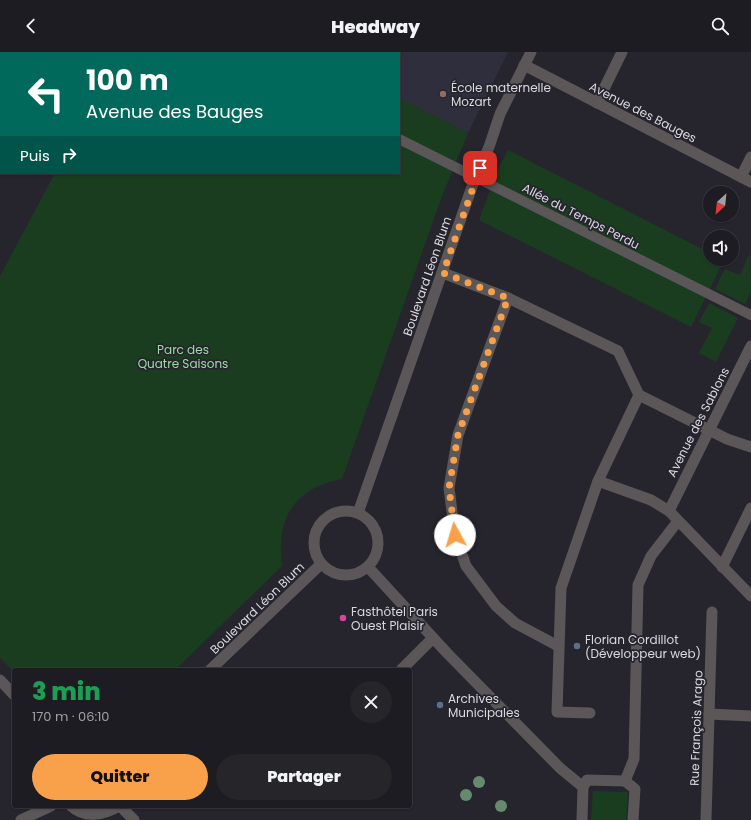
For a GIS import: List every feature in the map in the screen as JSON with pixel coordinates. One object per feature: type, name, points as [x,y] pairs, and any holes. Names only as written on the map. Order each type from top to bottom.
[{"type":"street","name":"Boulevard Léon Blum","points":[[358,513],[475,178],[489,147],[500,114],[531,52]]},
{"type":"street","points":[[597,103],[622,52]]},
{"type":"street","name":"Avenue des Bauges","points":[[524,65],[746,179]]},
{"type":"street","name":"Allée du Temps Perdu","points":[[400,140],[751,315]]},
{"type":"street","points":[[746,179],[751,158]]},
{"type":"street","points":[[443,273],[508,298],[618,352],[639,395],[727,439],[751,447]]},
{"type":"street","points":[[508,298],[458,435],[449,488],[455,535],[466,566],[496,606],[515,623],[558,646]]},
{"type":"street","name":"Avenue des Sablons","points":[[669,511],[751,346]]},
{"type":"street","points":[[590,713],[557,712],[561,588],[598,481],[639,395]]},
{"type":"street","points":[[598,481],[651,500],[669,511],[751,596]]},
{"type":"street","points":[[722,567],[751,508]]},
{"type":"street","points":[[347,510],[358,513],[368,519],[374,527],[378,538],[378,548],[375,559],[368,567],[359,573],[349,576],[338,575],[329,571],[321,564],[315,555],[313,545],[314,534],[318,525],[326,517],[336,512],[347,510]]},
{"type":"street","points":[[625,781],[634,759],[638,584],[651,556],[678,521]]},
{"type":"street","name":"Boulevard Léon Blum","points":[[212,668],[321,564]]},
{"type":"street","points":[[368,567],[433,638],[560,768],[583,788]]},
{"type":"street","name":"Rue François Arago","points":[[706,820],[712,612]]},
{"type":"street","points":[[403,668],[433,638]]},
{"type":"street","points":[[0,680],[12,692]]},
{"type":"street","points":[[709,714],[751,716]]},
{"type":"street","points":[[582,820],[583,788],[587,780],[625,781],[635,789],[633,820]]},
{"type":"street","points":[[21,820],[47,808]]},
{"type":"street","points":[[74,808],[85,814],[97,815],[109,812],[116,808]]},
{"type":"street","points":[[121,808],[134,820]]},
{"type":"shaded area","name":"École maternelle Mozart","points":[[400,52],[508,52],[468,133],[400,99]]},
{"type":"green space","name":"Parc des Quatre Saisons","points":[[400,99],[468,133],[442,196],[342,479],[325,483],[300,498],[292,508],[282,533],[282,566],[177,668],[12,668],[12,670],[0,658],[0,276],[54,174],[400,174]]},
{"type":"green space","points":[[508,150],[703,249],[703,266],[721,266],[691,327],[479,220],[497,171]]},
{"type":"green space","points":[[750,253],[751,292],[745,304],[715,289],[725,269],[740,275]]},
{"type":"green space","points":[[709,303],[738,318],[716,362],[699,353],[712,328],[699,322]]},
{"type":"green space","points":[[593,791],[628,792],[626,820],[591,820]]},
{"type":"place","name":"École maternelle Mozart","points":[[443,94]]},
{"type":"place","name":"Fasthôtel Paris Ouest Plaisir","points":[[343,618]]},
{"type":"place","name":"Florian Cordillot (Développeur web)","points":[[577,646]]},
{"type":"place","name":"Archives Municipales","points":[[440,705]]},
{"type":"route","points":[[455,535],[449,488],[458,435],[508,298],[443,273],[475,178],[480,168]]}]
